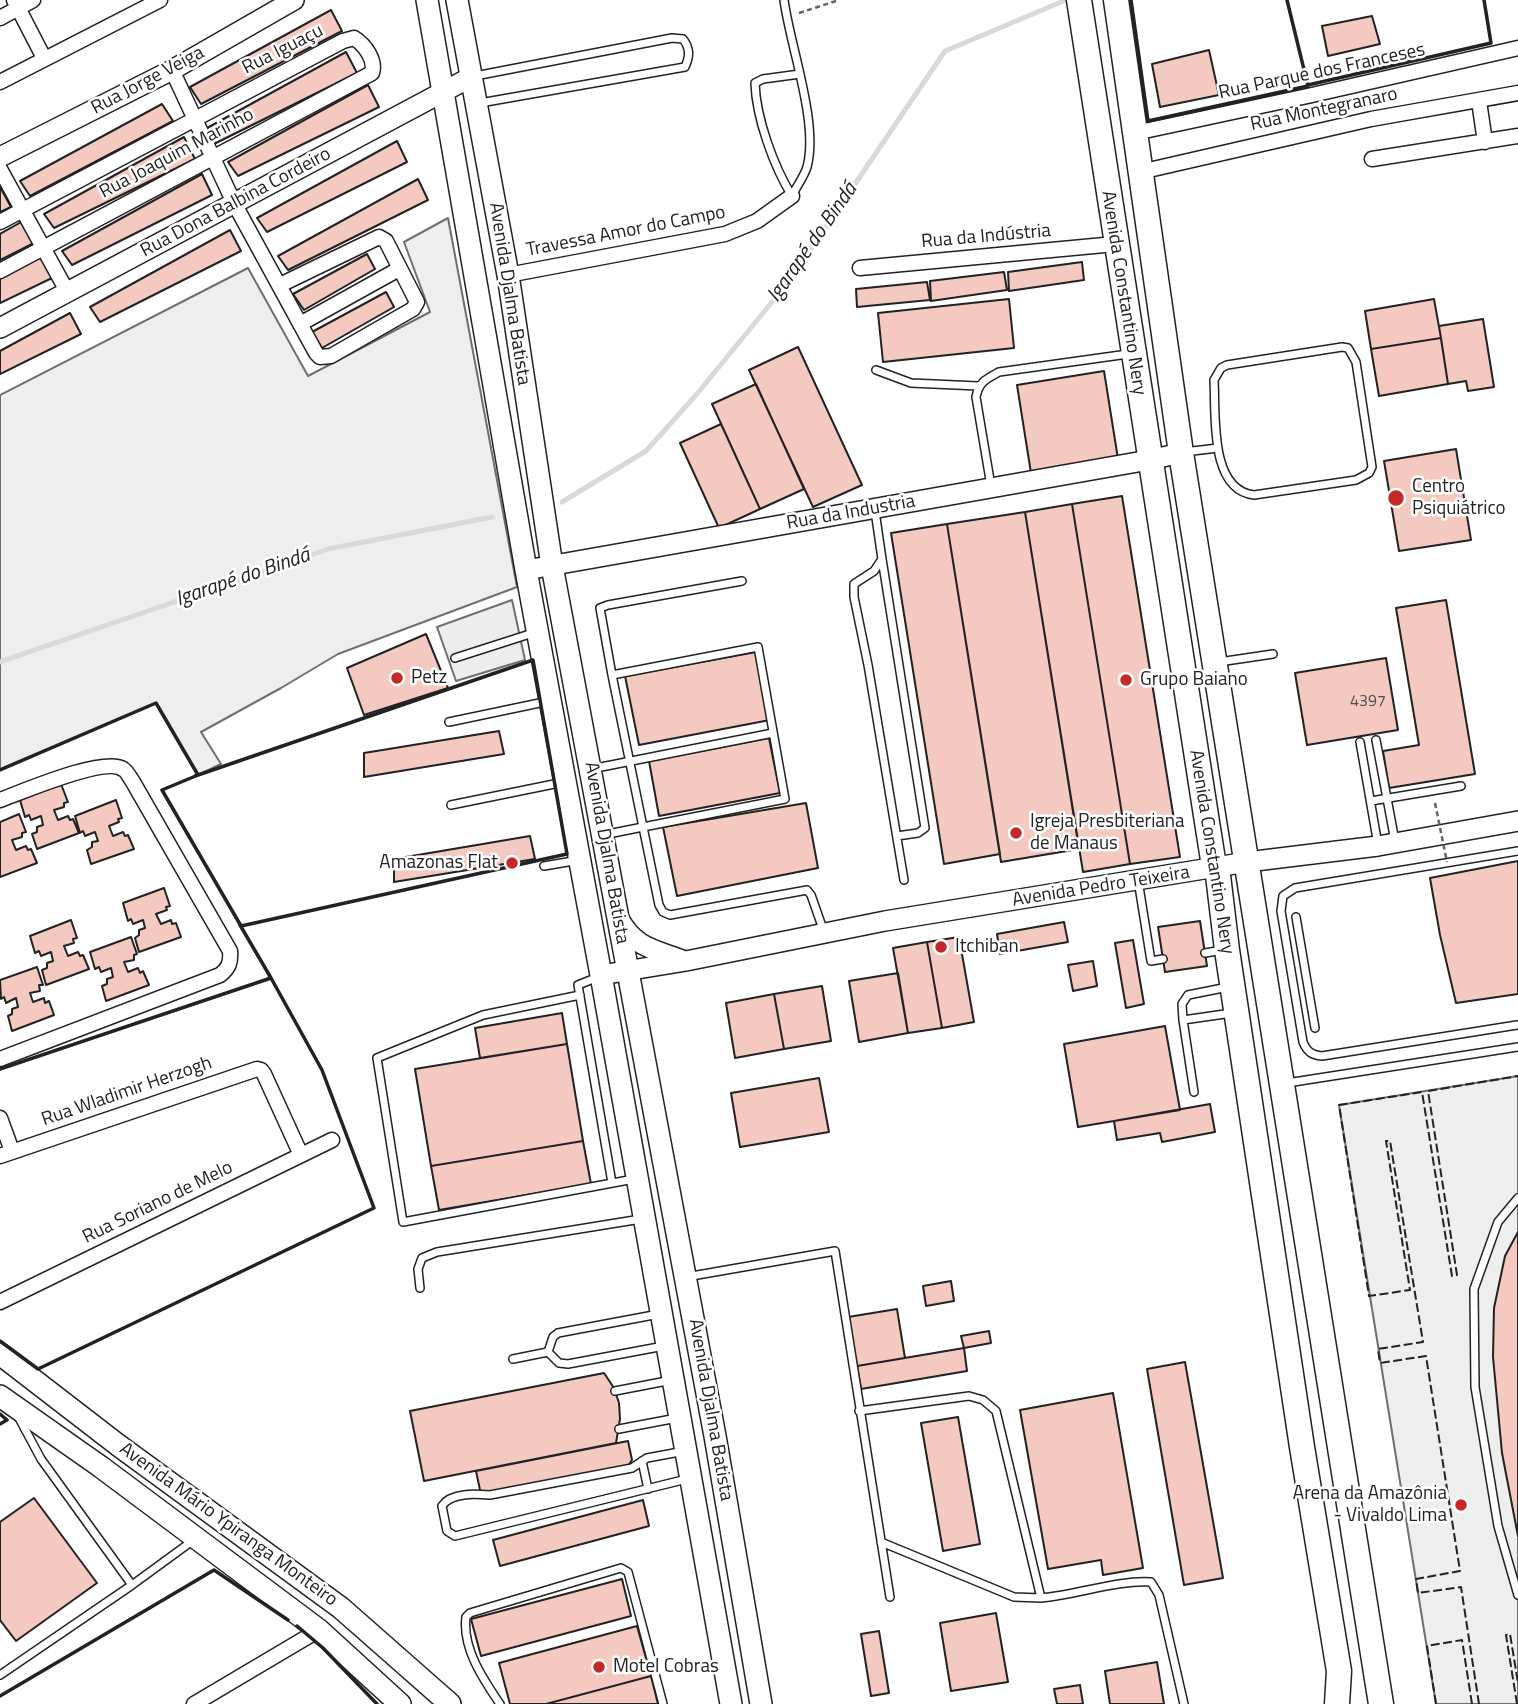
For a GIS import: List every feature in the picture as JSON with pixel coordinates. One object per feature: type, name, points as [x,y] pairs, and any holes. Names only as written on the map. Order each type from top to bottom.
[{"type":"highway","name":"Avenida Constantino Nery","points":[[1116,0],[1181,453],[1381,1704]]},
{"type":"highway","name":"Avenida Constantino Nery","points":[[1081,11],[1132,353],[1214,866],[1217,867],[1216,951],[1232,986],[1339,1671],[1337,1704]]},
{"type":"highway","points":[[1339,1671],[1344,1704]]},
{"type":"main road","name":"Avenida Djalma Batista","points":[[427,0],[526,570],[731,1704]]},
{"type":"main road","name":"Avenida Djalma Batista","points":[[457,0],[508,275],[552,566],[685,1278],[761,1704]]},
{"type":"main road","name":"Avenida Mário Ypiranga Monteiro","points":[[0,1354],[118,1445],[341,1608],[450,1704]]},
{"type":"main road","name":"Avenida Mário Ypiranga Monteiro","points":[[6,1401],[101,1467],[319,1630],[400,1704]]},
{"type":"street","points":[[0,18],[16,4],[33,0]]},
{"type":"street","points":[[0,82],[160,0]]},
{"type":"street","name":"Rua Jorge Veiga","points":[[0,157],[172,70],[294,0]]},
{"type":"street","points":[[16,4],[44,58]]},
{"type":"street","name":"Rua Iguaçu","points":[[194,118],[343,41],[354,38],[360,42],[373,62],[372,73]]},
{"type":"street","name":"Rua Parque dos Franceses","points":[[1135,132],[1518,48]]},
{"type":"street","points":[[172,70],[234,203],[320,357],[331,356],[413,309],[416,302],[386,242],[379,237],[280,285]]},
{"type":"street","name":"Rua Joaquim Marinho","points":[[0,271],[372,73]]},
{"type":"street","name":"Rua Dona Balbina Cordeiro","points":[[0,328],[471,77]]},
{"type":"street","name":"Rua Montegranaro","points":[[1140,172],[1346,124],[1518,93]]},
{"type":"street","points":[[1479,101],[1486,142]]},
{"type":"street","points":[[0,222],[194,118]]},
{"type":"street","points":[[1371,159],[1518,136]]},
{"type":"street","points":[[0,169],[68,293]]},
{"type":"street","name":"Travessa Amor do Campo","points":[[508,275],[725,234],[757,221],[792,196]]},
{"type":"street","name":"Rua da Indústria","points":[[860,268],[1115,244]]},
{"type":"street","points":[[300,324],[399,270]]},
{"type":"street","name":"Rua da Industria","points":[[526,570],[1181,453]]},
{"type":"street","points":[[0,800],[95,766],[122,768],[133,782],[230,951],[231,960],[228,969],[220,975],[0,1059]]},
{"type":"street","name":"Avenida Pedro Teixeira","points":[[601,975],[824,933],[1138,880],[1247,862],[1387,844],[1518,821]]},
{"type":"street","points":[[617,916],[628,936],[640,945],[686,961]]},
{"type":"street","name":"Rua Wladimir Herzogh","points":[[6,1154],[250,1070],[261,1070],[301,1155]]},
{"type":"street","points":[[0,1118],[6,1154]]},
{"type":"street","name":"Rua Soriano de Melo","points":[[0,1302],[332,1140]]},
{"type":"street","points":[[194,1704],[319,1630]]},
{"type":"lane","name":"Travessa Amor do Campo","points":[[784,0],[800,74],[810,140],[807,168],[792,196]]},
{"type":"lane","points":[[471,77],[672,38],[682,39],[688,46],[689,58],[685,66],[476,104]]},
{"type":"lane","points":[[792,196],[779,175],[769,150],[755,83],[763,79],[800,74]]},
{"type":"lane","points":[[1342,346],[1353,353],[1372,467],[1363,478],[1246,494],[1231,485],[1227,479],[1218,448],[1214,380],[1220,368],[1342,346]]},
{"type":"lane","points":[[991,488],[976,397],[978,386],[999,372],[1132,353]]},
{"type":"lane","points":[[876,370],[911,383],[978,386]]},
{"type":"lane","points":[[1181,453],[1218,448]]},
{"type":"lane","points":[[875,509],[925,828],[918,833],[897,836]]},
{"type":"lane","points":[[883,559],[874,571],[854,584],[854,597],[904,880]]},
{"type":"lane","points":[[742,581],[600,608],[659,905],[663,912],[670,915],[807,890],[811,894],[824,933]]},
{"type":"lane","points":[[455,658],[537,631]]},
{"type":"lane","points":[[602,835],[785,799],[758,647],[612,675]]},
{"type":"lane","points":[[1215,663],[1273,654]]},
{"type":"lane","points":[[449,722],[550,701]]},
{"type":"lane","points":[[591,769],[774,733]]},
{"type":"lane","points":[[1376,740],[1387,798],[1387,844]]},
{"type":"lane","points":[[1360,742],[1371,801],[1387,844]]},
{"type":"lane","points":[[451,805],[565,782]]},
{"type":"lane","points":[[1371,801],[1461,786]]},
{"type":"lane","points":[[1517,1025],[1315,1056],[1305,1048],[1303,1042],[1281,911],[1283,896],[1295,888],[1518,851]]},
{"type":"lane","points":[[544,866],[580,860]]},
{"type":"lane","points":[[1138,880],[1151,961],[1163,959]]},
{"type":"lane","points":[[1297,918],[1315,1028]]},
{"type":"lane","points":[[601,975],[578,985],[612,1184]]},
{"type":"lane","points":[[1194,1092],[1182,1020],[1182,1004],[1188,995],[1232,986]]},
{"type":"lane","points":[[580,995],[483,1016],[377,1058],[403,1222],[638,1179]]},
{"type":"lane","points":[[1182,1020],[1236,1012]]},
{"type":"lane","points":[[1283,1084],[1518,1047]]},
{"type":"lane","points":[[1518,1198],[1498,1222],[1474,1289],[1475,1387],[1498,1525],[1518,1595]]},
{"type":"lane","points":[[420,1288],[418,1269],[422,1258],[437,1252],[645,1218]]},
{"type":"lane","points":[[685,1278],[835,1251],[890,1597]]},
{"type":"lane","points":[[548,1352],[553,1337],[558,1333],[661,1313]]},
{"type":"lane","points":[[548,1352],[559,1363],[568,1364],[667,1345]]},
{"type":"lane","points":[[513,1359],[548,1352]]},
{"type":"lane","points":[[615,1391],[673,1380]]},
{"type":"lane","points":[[859,1411],[969,1396],[983,1400],[996,1411],[1041,1598]]},
{"type":"lane","points":[[6,1401],[41,1459],[132,1585]]},
{"type":"lane","points":[[619,1429],[679,1417]]},
{"type":"lane","points":[[685,1451],[647,1458],[632,1468],[490,1495],[473,1493],[448,1499],[442,1506],[447,1531],[455,1536],[690,1478]]},
{"type":"lane","points":[[642,1461],[648,1489]]},
{"type":"lane","points":[[0,1675],[196,1539]]},
{"type":"lane","points":[[881,1542],[1014,1597],[1070,1596],[1135,1581],[1151,1582],[1159,1595],[1184,1704]]},
{"type":"lane","points":[[500,1704],[483,1680],[468,1643],[466,1617],[470,1613],[621,1568],[628,1572],[663,1704]]},
{"type":"path","points":[[786,18],[839,0]]},
{"type":"path","points":[[1435,803],[1447,862]]},
{"type":"shaded area","points":[[448,218],[517,587],[338,654],[201,732],[221,764],[198,775],[156,703],[0,770],[0,395],[248,268],[308,376],[430,312],[404,242]]},
{"type":"shaded area","points":[[512,600],[525,660],[456,681],[437,627]]},
{"type":"shaded area","name":"Arena da Amazônia - Vivaldo Lima","points":[[1518,1076],[1518,1704],[1436,1704],[1339,1105]]},
{"type":"building","points":[[331,10],[342,31],[201,104],[190,87]]},
{"type":"building","points":[[1372,16],[1380,44],[1328,56],[1322,26]]},
{"type":"building","points":[[1209,50],[1219,95],[1160,107],[1152,64]]},
{"type":"building","points":[[346,52],[357,73],[216,143],[207,128]]},
{"type":"building","points":[[368,85],[379,107],[238,176],[228,162]]},
{"type":"building","points":[[162,104],[173,121],[30,196],[20,181]]},
{"type":"building","points":[[184,137],[195,159],[54,228],[44,214]]},
{"type":"building","points":[[397,141],[407,162],[267,232],[257,218]]},
{"type":"building","points":[[202,174],[212,195],[72,265],[62,251]]},
{"type":"building","points":[[418,179],[428,200],[288,270],[278,256]]},
{"type":"building","points":[[0,187],[11,207],[0,212]]},
{"type":"building","points":[[23,221],[34,243],[0,260],[0,234]]},
{"type":"building","points":[[230,230],[241,251],[100,322],[90,307]]},
{"type":"building","points":[[367,254],[375,269],[304,310],[293,294]]},
{"type":"building","points":[[41,256],[52,278],[0,303],[0,279]]},
{"type":"building","points":[[1082,262],[1084,280],[1009,291],[1008,272]]},
{"type":"building","points":[[1004,272],[1007,290],[931,301],[930,281]]},
{"type":"building","points":[[927,282],[930,300],[857,307],[856,289]]},
{"type":"building","points":[[386,292],[394,307],[322,348],[312,332]]},
{"type":"building","points":[[1009,299],[1014,348],[883,362],[878,313]]},
{"type":"building","points":[[1434,299],[1441,338],[1371,349],[1365,311]]},
{"type":"building","points":[[70,313],[81,334],[0,374],[0,351]]},
{"type":"building","points":[[1483,319],[1494,387],[1468,391],[1466,381],[1448,384],[1439,326]]},
{"type":"building","points":[[1441,338],[1448,384],[1379,396],[1371,349]]},
{"type":"building","points":[[798,347],[862,485],[813,507],[749,370]]},
{"type":"building","points":[[1104,371],[1118,459],[1031,473],[1017,385]]},
{"type":"building","points":[[756,384],[804,489],[760,509],[712,404]]},
{"type":"building","points":[[721,424],[760,509],[719,528],[680,443]]},
{"type":"building","points":[[1456,449],[1471,540],[1399,551],[1384,461]]},
{"type":"building","name":"Grupo Baiano","points":[[1122,496],[1180,857],[1130,864],[1072,504]]},
{"type":"building","points":[[1072,504],[1130,864],[1083,872],[1025,512]]},
{"type":"building","points":[[1025,512],[1079,849],[1001,862],[947,524]]},
{"type":"building","points":[[947,524],[1000,854],[944,864],[891,533]]},
{"type":"building","points":[[1446,600],[1475,774],[1389,788],[1383,751],[1419,745],[1396,608]]},
{"type":"building","name":"Petz","points":[[426,634],[448,688],[364,715],[347,668]]},
{"type":"building","points":[[756,652],[770,720],[639,745],[625,676]]},
{"type":"building","points":[[1386,658],[1398,730],[1307,745],[1295,673]]},
{"type":"building","points":[[499,731],[504,754],[364,777],[364,753]]},
{"type":"building","points":[[769,738],[780,793],[659,816],[649,761]]},
{"type":"building","points":[[61,784],[68,802],[64,803],[64,807],[54,810],[58,820],[68,816],[70,820],[73,819],[79,833],[37,849],[32,834],[37,832],[37,827],[43,825],[41,816],[31,820],[29,815],[25,817],[20,800]]},
{"type":"building","points":[[116,800],[122,818],[109,826],[113,836],[123,832],[125,836],[128,835],[134,849],[91,864],[87,850],[92,847],[92,842],[98,841],[95,832],[85,836],[83,831],[80,833],[75,816]]},
{"type":"building","points":[[806,803],[818,868],[677,896],[663,827]]},
{"type":"building","points":[[19,814],[26,832],[22,833],[22,837],[12,840],[16,850],[26,846],[28,850],[31,849],[37,863],[0,877],[0,822]]},
{"type":"building","points":[[530,836],[535,859],[394,882],[394,859]]},
{"type":"building","points":[[1518,861],[1518,994],[1456,1003],[1430,878]]},
{"type":"building","points":[[164,888],[170,906],[156,914],[161,924],[171,920],[172,924],[176,923],[181,937],[139,952],[135,938],[139,935],[139,930],[145,928],[143,920],[133,924],[131,919],[128,921],[123,903]]},
{"type":"building","points":[[71,920],[77,938],[73,939],[74,943],[64,946],[68,956],[78,952],[80,956],[83,955],[89,969],[46,985],[42,970],[47,968],[47,963],[53,961],[51,952],[41,956],[39,951],[35,953],[30,936]]},
{"type":"building","points":[[1200,921],[1207,966],[1165,972],[1158,927]]},
{"type":"building","points":[[1064,922],[1068,942],[1000,954],[997,934]]},
{"type":"building","points":[[131,937],[137,954],[134,955],[134,960],[124,962],[128,972],[138,968],[140,973],[143,971],[149,985],[106,1001],[102,986],[107,984],[107,979],[113,977],[111,968],[101,972],[99,967],[95,969],[90,952]]},
{"type":"building","points":[[959,937],[974,1022],[942,1028],[927,942]]},
{"type":"building","points":[[1133,940],[1144,1004],[1126,1008],[1115,943]]},
{"type":"building","points":[[927,942],[942,1028],[908,1033],[893,948]]},
{"type":"building","points":[[1093,961],[1097,986],[1073,991],[1068,965]]},
{"type":"building","points":[[37,967],[43,985],[39,985],[40,991],[30,993],[33,1002],[44,998],[45,1003],[49,1001],[54,1015],[12,1031],[8,1016],[12,1014],[12,1009],[18,1007],[16,998],[6,1003],[4,997],[1,999],[0,980]]},
{"type":"building","points":[[898,973],[908,1033],[859,1042],[849,981]]},
{"type":"building","points":[[822,986],[831,1041],[784,1049],[774,994]]},
{"type":"building","points":[[774,994],[784,1049],[735,1058],[726,1003]]},
{"type":"building","points":[[562,1013],[567,1044],[480,1058],[475,1028]]},
{"type":"building","points":[[1165,1026],[1180,1110],[1078,1127],[1064,1044]]},
{"type":"building","points":[[567,1044],[583,1141],[431,1166],[415,1069]]},
{"type":"building","points":[[819,1078],[829,1132],[740,1147],[731,1093]]},
{"type":"building","points":[[1210,1104],[1215,1132],[1162,1142],[1160,1133],[1117,1140],[1114,1121]]},
{"type":"building","points":[[583,1141],[591,1184],[439,1210],[431,1166]]},
{"type":"building","points":[[1518,1232],[1518,1536],[1502,1453],[1493,1357],[1494,1308],[1505,1256]]},
{"type":"building","points":[[951,1281],[954,1301],[926,1306],[923,1286]]},
{"type":"building","points":[[897,1309],[905,1358],[857,1366],[848,1317]]},
{"type":"building","points":[[989,1331],[991,1343],[964,1348],[961,1336]]},
{"type":"building","points":[[964,1348],[967,1371],[861,1389],[857,1366]]},
{"type":"building","points":[[1185,1362],[1223,1578],[1184,1585],[1147,1369]]},
{"type":"building","points":[[604,1373],[614,1388],[619,1403],[620,1419],[616,1443],[424,1481],[410,1411]]},
{"type":"building","points":[[1113,1393],[1143,1568],[1103,1575],[1101,1560],[1048,1569],[1020,1410]]},
{"type":"building","points":[[958,1417],[980,1544],[943,1551],[921,1423]]},
{"type":"building","points":[[628,1441],[632,1460],[628,1466],[485,1494],[480,1490],[476,1471]]},
{"type":"building","points":[[34,1498],[97,1583],[16,1641],[0,1620],[0,1522]]},
{"type":"building","points":[[643,1500],[649,1526],[500,1566],[493,1540]]},
{"type":"building","points":[[622,1579],[631,1616],[481,1656],[471,1619]]},
{"type":"building","points":[[996,1613],[1008,1682],[951,1691],[940,1623]]},
{"type":"building","points":[[637,1626],[651,1676],[546,1704],[510,1704],[499,1663]]},
{"type":"building","points":[[879,1631],[889,1693],[871,1696],[861,1634]]},
{"type":"building","points":[[1157,1662],[1164,1704],[1110,1704],[1105,1671]]},
{"type":"building","points":[[651,1676],[658,1704],[546,1704]]},
{"type":"building","points":[[1080,1685],[1083,1704],[1057,1704],[1054,1689]]},
{"type":"waterway","name":"Igarapé do Bindá","points":[[562,502],[646,451],[696,395],[790,280],[945,51],[1066,0]]},
{"type":"waterway","name":"Igarapé do Bindá","points":[[0,662],[328,549],[492,517]]},
{"type":"fence","points":[[1479,1704],[1461,1587],[1418,1593],[1416,1579],[1460,1571],[1426,1356],[1380,1363],[1378,1349],[1423,1342],[1390,1141],[1386,1141],[1410,1290],[1369,1296],[1339,1105],[1422,1092],[1452,1276],[1457,1275],[1428,1091],[1518,1076]]},
{"type":"fence","points":[[1517,1704],[1506,1635],[1510,1634],[1518,1683]]},
{"type":"fence","points":[[1436,1704],[1427,1646],[1462,1640],[1472,1704]]},
{"type":"wall","points":[[1131,0],[1148,121],[1308,86],[1287,0]]},
{"type":"wall","points":[[1308,85],[1491,43],[1484,0]]},
{"type":"wall","points":[[533,660],[567,854],[241,926],[162,790],[198,775],[533,660]]},
{"type":"wall","points":[[0,770],[156,703],[198,775],[195,776]]},
{"type":"wall","points":[[240,925],[269,978]]},
{"type":"wall","points":[[0,1069],[271,978],[322,1070],[374,1208],[38,1369],[0,1341]]},
{"type":"wall","points":[[0,1414],[7,1420],[0,1424]]},
{"type":"wall","points":[[0,1696],[214,1570],[288,1620]]},
{"type":"wall","points":[[297,1626],[323,1648],[377,1704]]},
{"type":"place","name":"Centro Psiquiátrico","points":[[1396,498]]},
{"type":"place","name":"Petz","points":[[397,678]]},
{"type":"place","name":"Grupo Baiano","points":[[1126,680]]},
{"type":"place","name":"Igreja Presbiteriana de Manaus","points":[[1016,833]]},
{"type":"place","name":"Amazonas Flat","points":[[512,863]]},
{"type":"place","name":"Itchiban","points":[[941,947]]},
{"type":"place","name":"Arena da Amazônia - Vivaldo Lima","points":[[1461,1505]]},
{"type":"place","name":"Motel Cobras","points":[[599,1667]]}]
